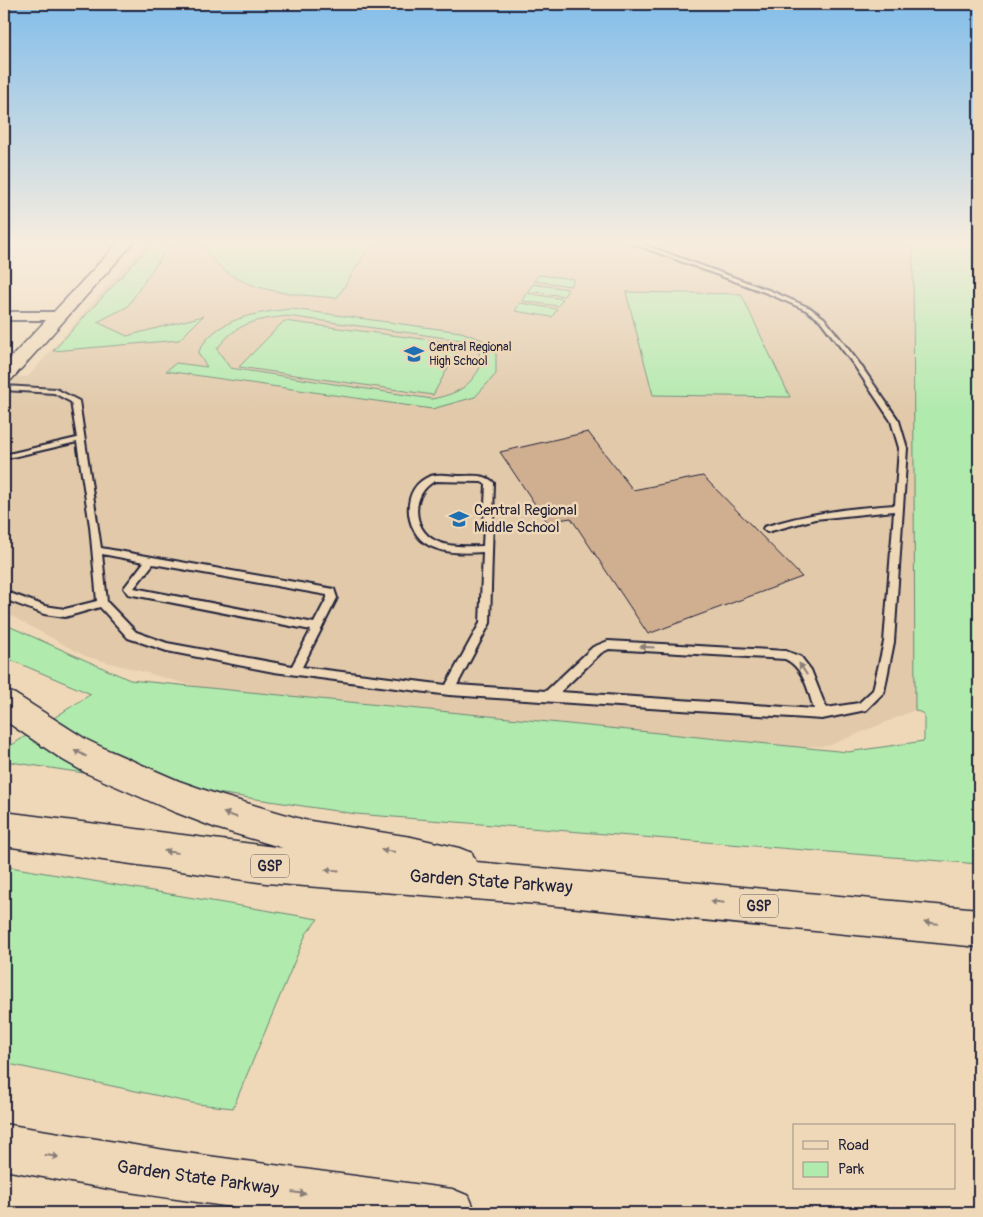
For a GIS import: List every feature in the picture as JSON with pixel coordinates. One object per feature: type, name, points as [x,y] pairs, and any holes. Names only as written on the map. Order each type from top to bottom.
[{"type":"main road","points":[[4,376],[77,298]]},
{"type":"main road","points":[[4,702],[75,750],[98,762],[172,795],[216,811],[304,837],[411,855],[538,885]]},
{"type":"main road","name":"Garden State Parkway","points":[[4,829],[266,865],[538,885],[979,928]]},
{"type":"main road","name":"Garden State Parkway","points":[[4,1147],[262,1188],[452,1213]]},
{"type":"street","points":[[4,316],[60,316]]},
{"type":"lane","points":[[4,388],[42,389],[66,394],[75,401],[102,603],[132,635],[167,647],[295,670],[449,690],[822,714],[862,707],[878,692],[888,642],[903,448],[895,421],[857,364],[822,319],[808,309],[783,298]]},
{"type":"lane","points":[[4,457],[81,439]]},
{"type":"lane","points":[[449,690],[485,623],[490,484],[483,479],[434,478],[427,480],[414,500],[412,512],[413,522],[419,532],[426,539],[439,546],[487,549]]},
{"type":"lane","points":[[767,528],[809,517],[898,508]]},
{"type":"lane","points":[[96,550],[328,590],[333,594],[332,598],[295,670]]},
{"type":"lane","points":[[151,560],[131,586],[132,592],[317,627]]},
{"type":"lane","points":[[4,595],[44,610],[65,613],[102,603]]},
{"type":"lane","points":[[548,696],[597,650],[608,645],[786,655],[797,660],[806,673],[822,714]]},
{"type":"shaded area","name":"Central Regional Middle School","points":[[97,298],[913,298],[915,710],[828,746],[675,750],[246,700],[85,656],[4,612],[4,376],[28,377]]},
{"type":"green space","points":[[102,298],[133,298],[127,307],[97,322],[127,336],[203,316],[179,340],[53,351]]},
{"type":"green space","points":[[524,298],[563,299],[558,306],[522,301]]},
{"type":"green space","points":[[628,298],[743,298],[790,397],[653,395]]},
{"type":"green space","points":[[913,298],[979,298],[979,864],[356,814],[4,761],[4,750],[91,694],[4,657],[4,624],[130,680],[848,752],[924,741],[924,714],[915,710]]},
{"type":"green space","points":[[520,303],[557,309],[552,317],[515,311]]},
{"type":"green space","points":[[292,309],[461,332],[483,340],[496,353],[496,374],[475,397],[432,409],[166,371],[176,363],[207,367],[198,353],[205,341],[226,324],[265,312]],"holes":[[[287,316],[461,340],[479,352],[481,366],[467,385],[448,395],[432,399],[230,368],[217,349],[232,333],[248,324]]]},
{"type":"green space","points":[[284,321],[461,344],[433,395],[239,367]]},
{"type":"green space","points":[[4,866],[318,919],[306,934],[233,1108],[197,1104],[4,1063]]},
{"type":"building","points":[[588,432],[633,490],[703,476],[802,577],[648,634],[571,518],[547,522],[500,452]]},
{"type":"place","name":"Central Regional High School","points":[[414,354]]},
{"type":"place","name":"Central Regional Middle School","points":[[459,519]]}]
